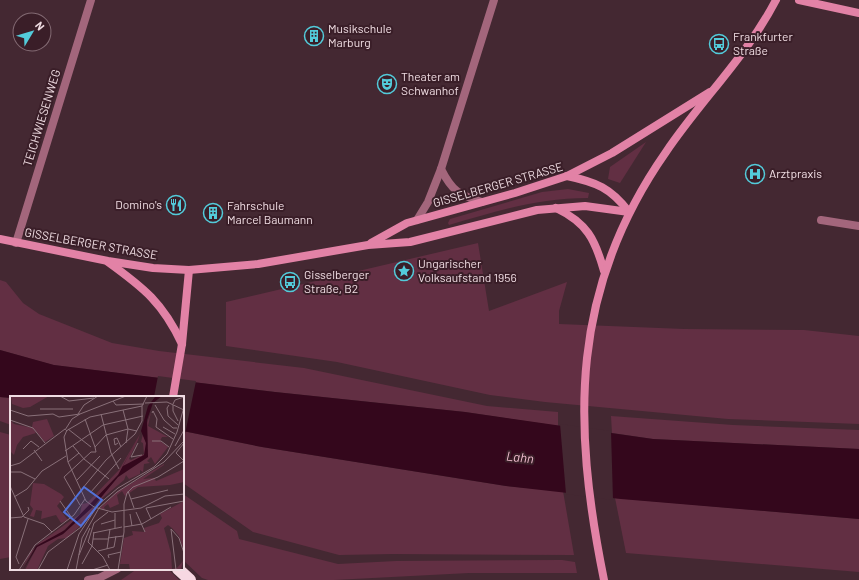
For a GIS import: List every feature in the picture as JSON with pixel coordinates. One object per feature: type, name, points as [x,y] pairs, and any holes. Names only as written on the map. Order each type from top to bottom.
[{"type":"highway","points":[[179,570],[190,580]]},
{"type":"main road","points":[[604,580],[586,469],[584,384],[588,344],[604,271],[629,212],[646,182],[667,150],[760,29],[776,0]]},
{"type":"main road","points":[[799,0],[859,13]]},
{"type":"main road","points":[[567,176],[612,153],[715,88]]},
{"type":"main road","name":"GISSELBERGER STRASSE","points":[[368,245],[400,226],[567,176],[601,185],[611,192],[629,212]]},
{"type":"main road","name":"GISSELBERGER STRASSE","points":[[0,239],[108,261],[153,268],[189,270],[273,262],[368,245],[410,242],[516,214],[556,208],[585,206],[629,212]]},
{"type":"main road","points":[[556,208],[571,215],[586,227],[599,252],[604,271]]},
{"type":"main road","points":[[108,261],[154,298],[170,319],[182,344]]},
{"type":"main road","points":[[174,396],[182,344],[189,270]]},
{"type":"street","name":"TEICHWIESENWEG","points":[[16,243],[91,0]]},
{"type":"street","points":[[418,220],[428,202],[441,169],[494,0]]},
{"type":"street","points":[[441,169],[454,190],[465,197],[482,202]]},
{"type":"street","points":[[821,220],[859,226]]},
{"type":"street","points":[[88,580],[99,578],[115,570]]},
{"type":"shaded area","points":[[646,142],[620,183],[608,179],[610,167]]},
{"type":"shaded area","points":[[568,189],[589,193],[588,198],[552,200],[518,206],[449,225],[448,223],[450,219],[542,192]]},
{"type":"shaded area","points":[[478,243],[489,311],[567,282],[559,311],[559,324],[684,329],[804,330],[859,336],[859,424],[728,419],[545,402],[490,395],[337,362],[226,346],[226,302]]},
{"type":"shaded area","points":[[0,280],[6,282],[23,303],[39,314],[112,343],[159,351],[304,368],[487,406],[558,412],[558,426],[465,412],[275,392],[53,365],[0,350]]},
{"type":"shaded area","points":[[0,397],[10,398],[10,425],[0,421]]},
{"type":"shaded area","points":[[611,416],[733,425],[859,430],[859,449],[653,439],[612,433]]},
{"type":"shaded area","points":[[184,431],[262,447],[506,486],[563,491],[574,555],[339,555],[253,532],[184,484]]},
{"type":"shaded area","points":[[0,432],[10,435],[10,557],[0,559]]},
{"type":"shaded area","points":[[184,495],[237,531],[239,539],[338,564],[396,561],[562,560],[575,562],[577,573],[469,573],[334,580],[208,580],[202,578],[184,561]]},
{"type":"shaded area","points":[[615,498],[859,519],[859,572],[626,553]]},
{"type":"shaded area","points":[[136,570],[169,570],[179,580],[121,580]]},
{"type":"water","name":"Lahn","points":[[0,350],[54,365],[275,392],[465,412],[653,439],[859,449],[859,519],[621,499],[506,486],[262,447],[184,431],[184,396],[0,397]]},
{"type":"pier","points":[[158,376],[196,381],[185,434],[184,396],[154,396]]},
{"type":"pier","points":[[560,424],[611,431],[613,500],[566,494]]},
{"type":"place","name":"Musikschule Marburg","points":[[314,36]]},
{"type":"place","name":"Frankfurter Straße","points":[[719,44]]},
{"type":"place","name":"Theater am Schwanhof","points":[[387,84]]},
{"type":"place","name":"Arztpraxis","points":[[755,174]]},
{"type":"place","name":"Domino's","points":[[176,205]]},
{"type":"place","name":"Fahrschule Marcel Baumann","points":[[213,213]]},
{"type":"place","name":"Ungarischer Volksaufstand 1956","points":[[404,271]]},
{"type":"place","name":"Gisselberger Straße, B2","points":[[290,282]]}]
